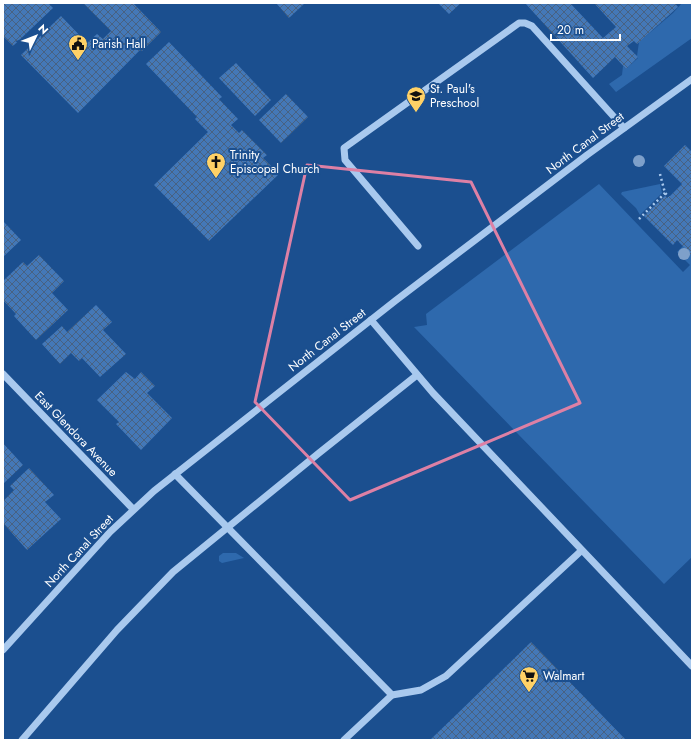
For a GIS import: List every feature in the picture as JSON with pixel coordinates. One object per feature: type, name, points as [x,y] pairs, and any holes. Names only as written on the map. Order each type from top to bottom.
[{"type":"street","points":[[418,246],[345,160],[344,148],[519,23],[525,23],[532,26],[624,128]]},
{"type":"street","name":"North Canal Street","points":[[3,650],[133,509],[175,474],[370,320],[624,128],[692,79]]},
{"type":"street","points":[[370,320],[417,375],[581,551],[692,666]]},
{"type":"street","name":"East Glendora Avenue","points":[[3,374],[133,509]]},
{"type":"street","points":[[22,740],[154,591],[183,564],[417,375]]},
{"type":"street","points":[[175,474],[392,695]]},
{"type":"street","points":[[344,740],[392,695],[421,690],[446,676],[581,551]]},
{"type":"path","points":[[660,174],[665,193],[669,197]]},
{"type":"path","points":[[639,219],[665,193]]},
{"type":"highlighted area","points":[[307,165],[471,182],[580,403],[350,500],[255,402]]},
{"type":"shaded area","points":[[682,3],[692,3],[692,38],[616,92],[609,84],[622,75],[623,66],[626,69],[638,58],[639,42],[673,13]]},
{"type":"shaded area","points":[[599,184],[683,272],[690,265],[677,252],[683,246],[692,256],[692,557],[664,584],[414,327],[427,325],[426,314]]},
{"type":"shaded area","points":[[660,184],[662,193],[640,215],[636,208],[621,194],[622,192]]},
{"type":"shaded area","points":[[223,553],[236,553],[244,558],[222,563],[219,561],[219,556]]},
{"type":"building","points":[[3,3],[48,3],[53,8],[13,46],[3,36]]},
{"type":"building","name":"Parish Hall","points":[[83,3],[133,3],[161,32],[142,51],[140,50],[78,113],[21,55],[61,16],[87,43],[97,34],[103,39],[111,31]]},
{"type":"building","points":[[276,3],[305,3],[289,18]]},
{"type":"building","points":[[438,3],[461,3],[449,14]]},
{"type":"building","points":[[525,3],[570,3],[603,38],[616,27],[594,3],[675,3],[678,7],[637,44],[634,41],[627,46],[638,57],[626,69],[615,57],[593,78]]},
{"type":"building","name":"Trinity Episcopal Church","points":[[169,42],[222,97],[219,99],[238,119],[231,125],[239,133],[242,130],[267,155],[263,158],[279,174],[209,241],[154,185],[208,132],[195,119],[197,117],[146,64]]},
{"type":"building","points":[[236,63],[271,100],[255,116],[219,78]]},
{"type":"building","points":[[286,94],[308,117],[281,143],[259,120]]},
{"type":"building","points":[[685,145],[692,152],[692,256],[677,240],[673,245],[644,216],[665,196],[668,198],[682,184],[664,166]]},
{"type":"building","points":[[3,221],[21,240],[3,257]]},
{"type":"building","points":[[39,255],[64,281],[52,293],[68,310],[36,340],[14,316],[16,314],[3,300],[3,281],[23,262],[27,266]]},
{"type":"building","points":[[96,305],[112,322],[103,330],[126,354],[100,377],[82,358],[79,361],[71,353],[60,364],[42,344],[62,326],[67,332]]},
{"type":"building","points":[[126,372],[135,379],[141,372],[155,386],[147,393],[172,418],[141,450],[116,424],[119,422],[97,400]]},
{"type":"building","points":[[3,443],[23,465],[3,484]]},
{"type":"building","points":[[29,468],[54,495],[45,502],[61,519],[27,550],[3,523],[3,501],[14,490],[10,486]]},
{"type":"building","name":"Walmart","points":[[531,642],[626,740],[430,740],[457,714]]},
{"type":"place","name":"Parish Hall","points":[[78,61]]},
{"type":"place","name":"St. Paul's Preschool","points":[[416,113]]},
{"type":"place","name":"Trinity Episcopal Church","points":[[216,179]]},
{"type":"place","name":"Walmart","points":[[529,693]]}]
